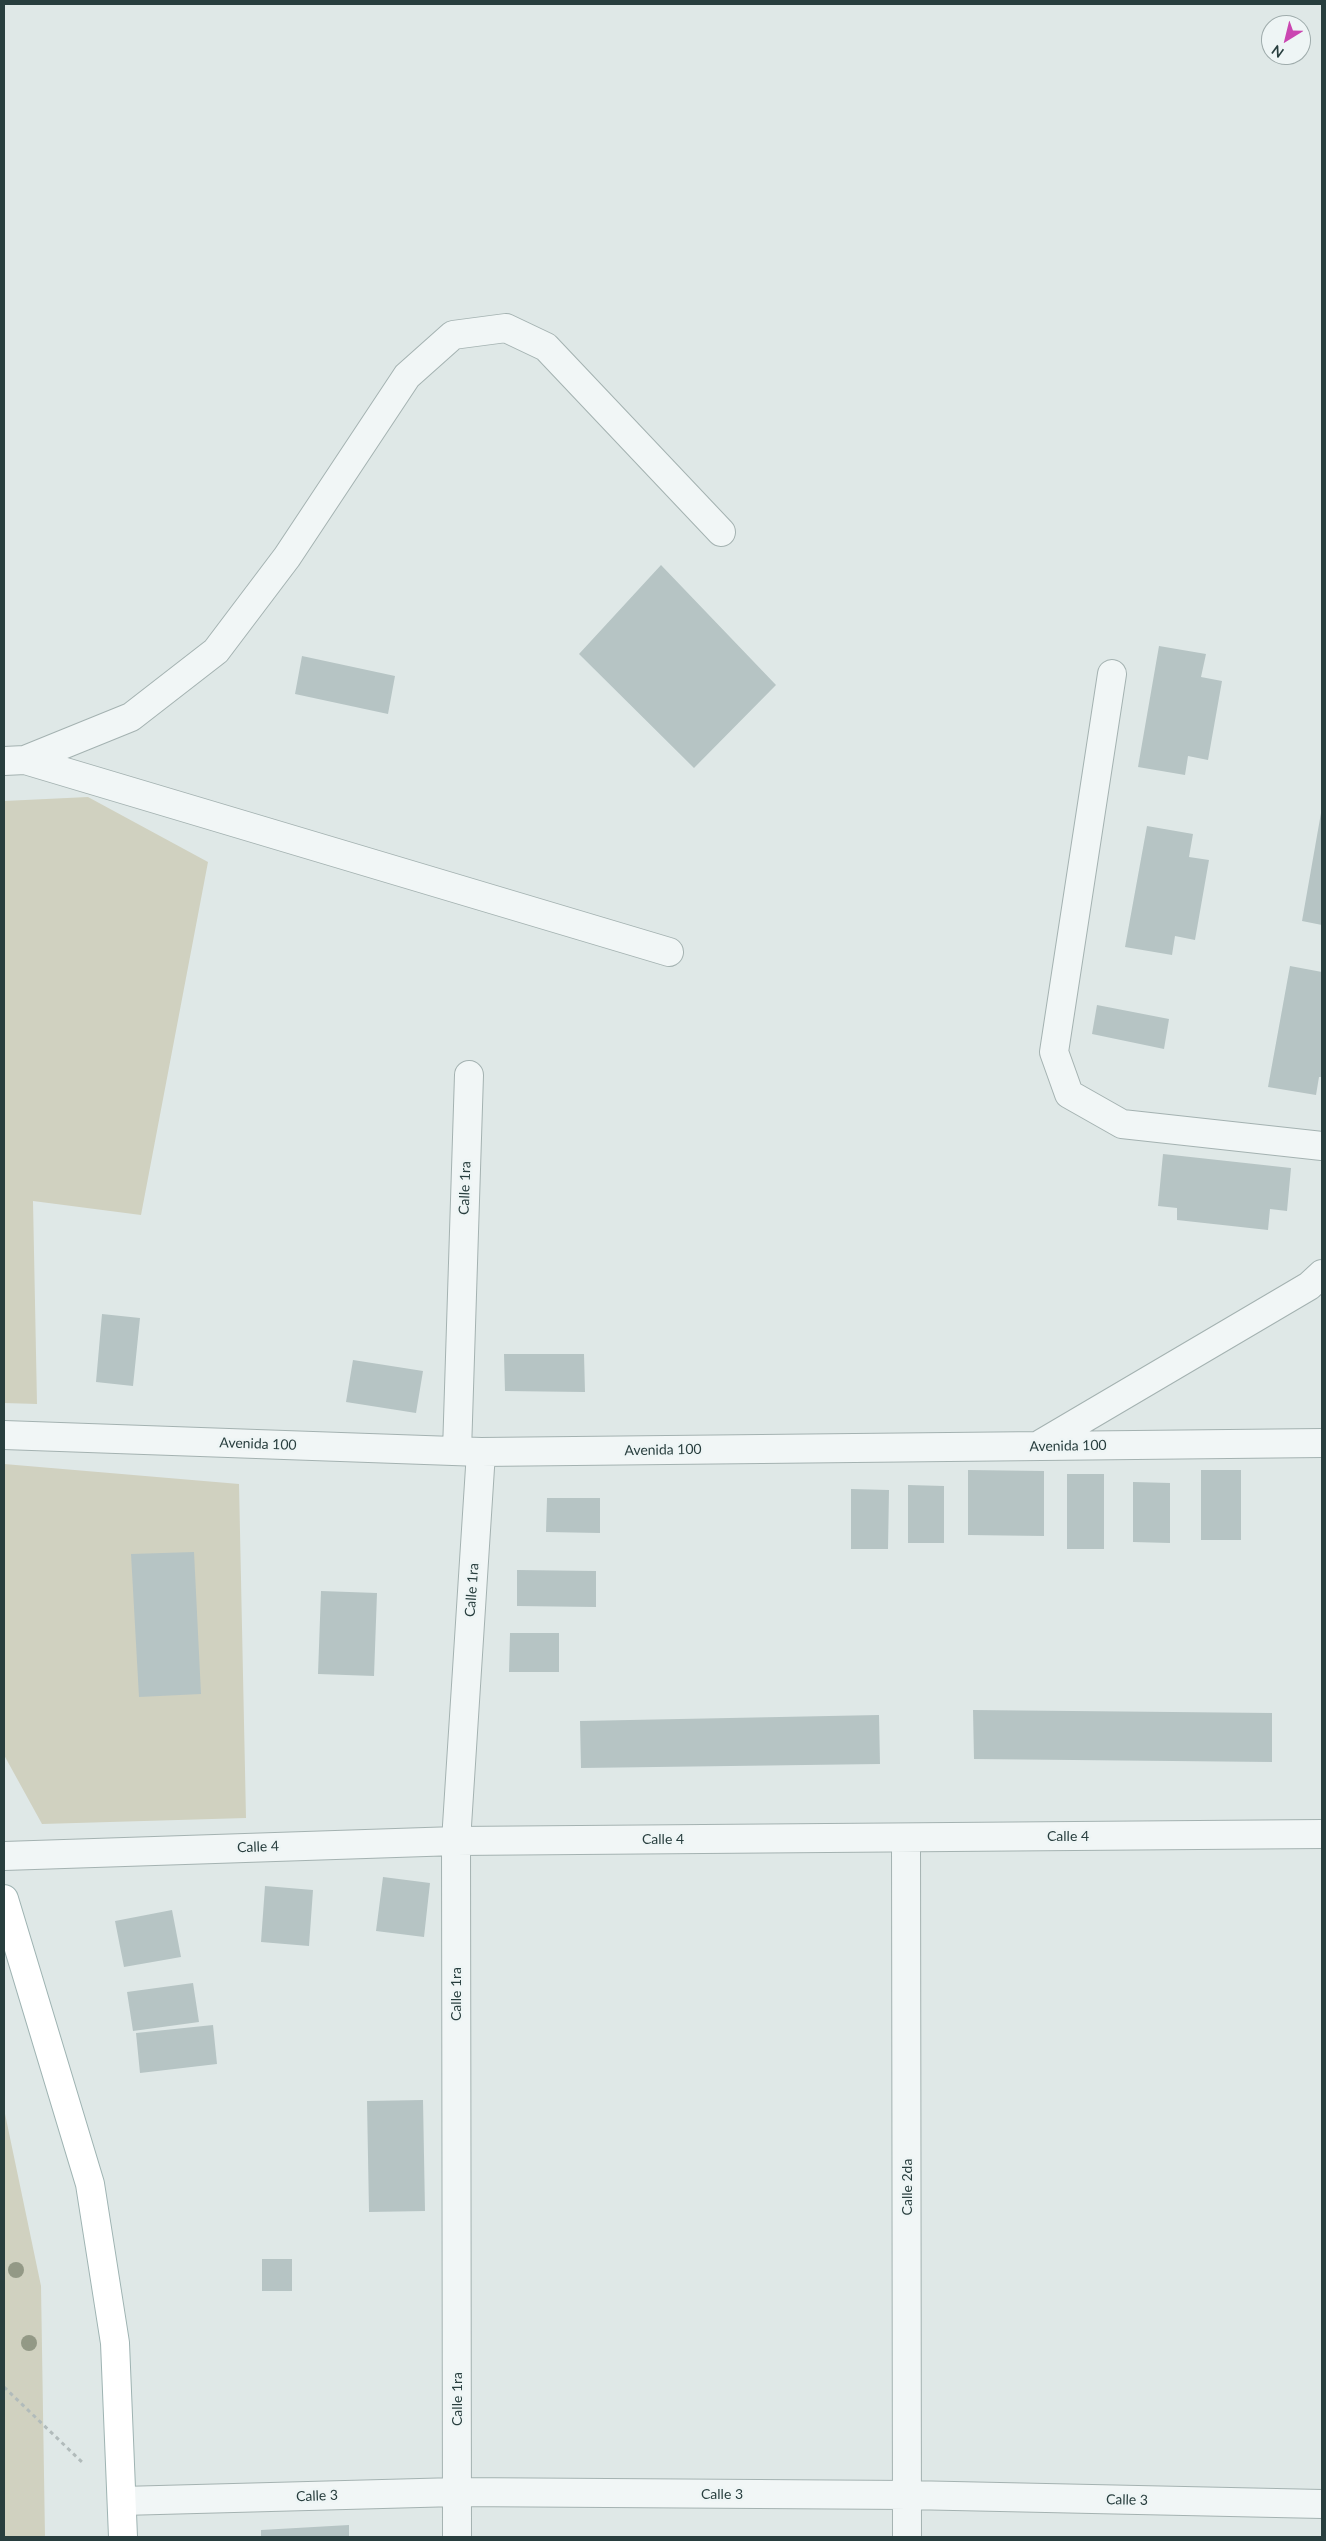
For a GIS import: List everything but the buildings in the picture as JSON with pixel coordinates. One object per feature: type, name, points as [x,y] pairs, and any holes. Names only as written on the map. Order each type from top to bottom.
[{"type":"main road","points":[[4,1900],[90,2184],[115,2342],[123,2537]]},
{"type":"street","points":[[14,761],[131,717],[216,651],[287,557],[407,376],[453,335],[506,328],[546,347],[721,532]]},
{"type":"street","points":[[1112,674],[1054,1052],[1070,1094],[1122,1124],[1322,1146]]},
{"type":"street","points":[[14,761],[669,952]]},
{"type":"street","name":"Calle 1ra","points":[[457,2537],[456,1840],[469,1452],[469,1075]]},
{"type":"street","points":[[1038,1446],[1309,1286],[1322,1274]]},
{"type":"street","name":"Avenida 100","points":[[4,1435],[469,1452],[1322,1443]]},
{"type":"street","name":"Calle 4","points":[[4,1856],[456,1840],[1322,1834]]},
{"type":"street","name":"Calle 2da","points":[[906,1838],[907,2537]]},
{"type":"street","name":"Calle 3","points":[[122,2501],[457,2492],[908,2495],[1322,2504]]},
{"type":"path","points":[[4,2387],[122,2501]]},
{"type":"green space","points":[[88,797],[208,862],[141,1215],[33,1201],[37,1404],[4,1403],[4,801]]},
{"type":"green space","points":[[4,1464],[239,1484],[246,1818],[42,1824],[4,1755]]},
{"type":"green space","points":[[4,2109],[41,2286],[45,2537],[4,2537]]}]
